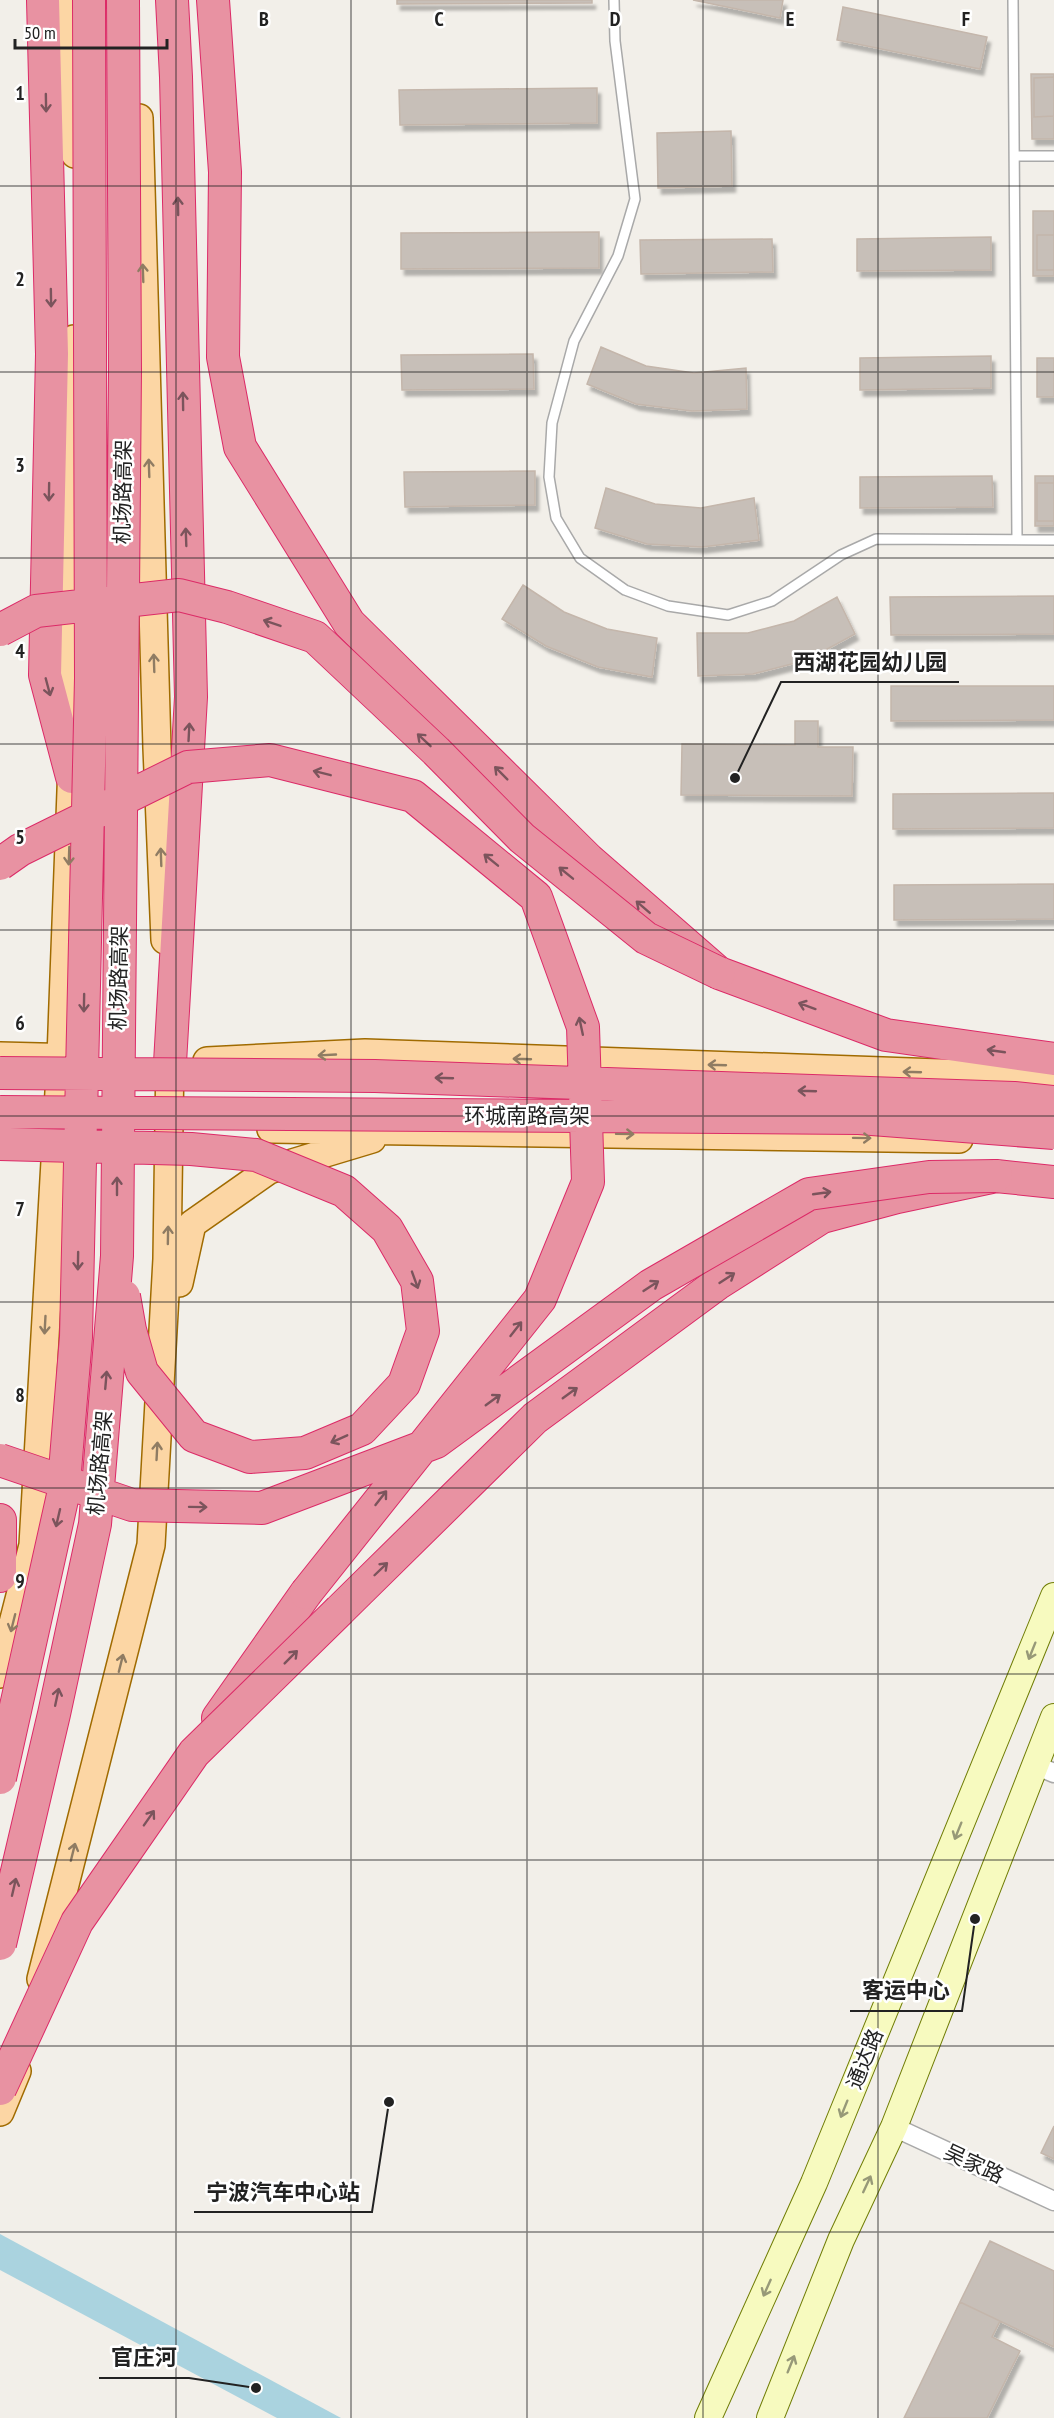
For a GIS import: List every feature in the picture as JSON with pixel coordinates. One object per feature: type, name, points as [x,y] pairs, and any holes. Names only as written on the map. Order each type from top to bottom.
[{"type":"highway","points":[[43,0],[52,354],[45,675],[72,777]]},
{"type":"highway","name":"机场路高架","points":[[0,1778],[63,1495],[76,1337],[91,678],[89,0]]},
{"type":"highway","name":"机场路高架","points":[[0,1944],[54,1714],[94,1524],[117,1256],[124,383],[123,0]]},
{"type":"highway","points":[[170,1063],[191,697],[176,77],[172,0]]},
{"type":"highway","points":[[213,0],[225,172],[223,357],[240,447],[349,623],[588,859],[719,973]]},
{"type":"highway","points":[[0,630],[36,611],[179,595],[227,607],[315,637],[436,751],[522,838],[646,938],[719,973],[886,1035],[1054,1059]]},
{"type":"highway","points":[[0,864],[20,850],[188,767],[270,760],[413,796],[536,897],[583,1027],[588,1182],[540,1299],[306,1593],[77,1922],[8,2081]]},
{"type":"highway","name":"环城南路高架","points":[[0,1073],[375,1076],[1014,1098],[1054,1102]]},
{"type":"highway","name":"环城南路高架","points":[[0,1112],[859,1118],[1054,1133]]},
{"type":"highway","points":[[0,1144],[191,1149],[256,1155],[344,1191],[387,1229],[417,1281],[423,1331],[404,1384],[362,1428],[305,1454],[250,1456],[194,1436],[142,1372],[130,1330],[117,1256]]},
{"type":"highway","points":[[194,1753],[535,1418],[717,1284],[822,1217],[897,1197],[996,1176]]},
{"type":"highway","points":[[0,1460],[132,1505],[262,1508],[436,1442],[651,1285],[809,1194],[929,1177],[996,1176],[1054,1182]]},
{"type":"highway","points":[[0,1520],[0,1576]]},
{"type":"main road","points":[[0,1674],[33,1545],[61,1057],[72,777],[75,153],[69,0]]},
{"type":"main road","points":[[0,2112],[151,1545],[167,1259],[170,1063],[157,748],[135,0]]},
{"type":"main road","points":[[0,1056],[170,1063],[365,1053],[1054,1077]]},
{"type":"main road","points":[[0,1123],[169,1128],[1019,1140],[1054,1146]]},
{"type":"main road","points":[[162,1360],[192,1224],[269,1170],[398,1131]]},
{"type":"street","name":"通达路","points":[[708,2418],[814,2183],[1054,1596]]},
{"type":"street","points":[[770,2418],[841,2240],[894,2127],[1045,1769],[1054,1717]]},
{"type":"street","name":"吴家路","points":[[894,2127],[1054,2201]]},
{"type":"lane","points":[[614,0],[615,41],[635,199],[618,256],[574,341],[552,423],[549,477],[556,518],[580,558],[625,590],[668,606],[728,615],[772,601],[841,555],[876,539],[1054,540]]},
{"type":"lane","points":[[1013,0],[1017,539]]},
{"type":"lane","points":[[1015,156],[1054,156]]},
{"type":"water","points":[[0,2234],[341,2418],[277,2418],[0,2270]]},
{"type":"building","points":[[397,0],[592,0],[592,3],[397,4]]},
{"type":"building","points":[[693,0],[783,0],[780,18]]},
{"type":"building","points":[[843,7],[987,37],[980,69],[837,40]]},
{"type":"building","points":[[1031,74],[1054,74],[1054,139],[1032,139]]},
{"type":"building","points":[[1054,77],[1054,116],[1034,117],[1034,78]]},
{"type":"building","points":[[597,88],[597,123],[400,125],[399,90]]},
{"type":"building","points":[[731,131],[732,186],[658,188],[657,133]]},
{"type":"building","points":[[1033,211],[1054,211],[1054,276],[1033,276]]},
{"type":"building","points":[[599,232],[599,268],[401,269],[401,233]]},
{"type":"building","points":[[1037,235],[1054,235],[1054,270],[1037,270]]},
{"type":"building","points":[[991,237],[991,270],[857,271],[857,239]]},
{"type":"building","points":[[772,239],[773,272],[641,274],[640,240]]},
{"type":"building","points":[[601,347],[646,366],[694,373],[746,368],[747,409],[692,411],[636,404],[587,384]]},
{"type":"building","points":[[533,354],[534,389],[402,390],[401,355]]},
{"type":"building","points":[[991,356],[991,388],[860,390],[860,358]]},
{"type":"building","points":[[1037,358],[1054,358],[1054,397],[1037,397]]},
{"type":"building","points":[[535,471],[535,505],[405,507],[404,472]]},
{"type":"building","points":[[992,476],[993,507],[860,508],[860,477]]},
{"type":"building","points":[[1035,476],[1054,476],[1054,526],[1035,526]]},
{"type":"building","points":[[1037,483],[1054,483],[1054,521],[1037,521]]},
{"type":"building","points":[[606,488],[655,504],[701,508],[754,498],[759,540],[702,547],[647,544],[595,528]]},
{"type":"building","points":[[523,585],[564,612],[607,629],[657,638],[652,677],[598,667],[546,646],[502,619]]},
{"type":"building","points":[[1054,596],[1054,634],[891,635],[890,597]]},
{"type":"building","points":[[837,597],[855,634],[807,660],[753,674],[698,676],[697,633],[748,633],[794,621]]},
{"type":"building","points":[[891,686],[1054,686],[1054,720],[891,721]]},
{"type":"building","points":[[795,721],[818,721],[818,747],[853,747],[852,796],[681,795],[682,744],[795,745]]},
{"type":"building","points":[[1054,793],[1054,828],[893,829],[893,794]]},
{"type":"building","points":[[1054,884],[1054,919],[894,920],[894,885]]},
{"type":"building","points":[[1054,2126],[1054,2159],[1041,2153]]},
{"type":"building","points":[[990,2241],[1054,2271],[1054,2347],[960,2302]]},
{"type":"building","points":[[960,2302],[1000,2321],[992,2337],[1020,2351],[987,2418],[904,2418]]},
{"type":"place","name":"西湖花园幼儿园","points":[[735,778]]},
{"type":"place","name":"客运中心","points":[[975,1919]]},
{"type":"place","name":"宁波汽车中心站","points":[[389,2102]]},
{"type":"place","name":"官庄河","points":[[256,2388]]}]
